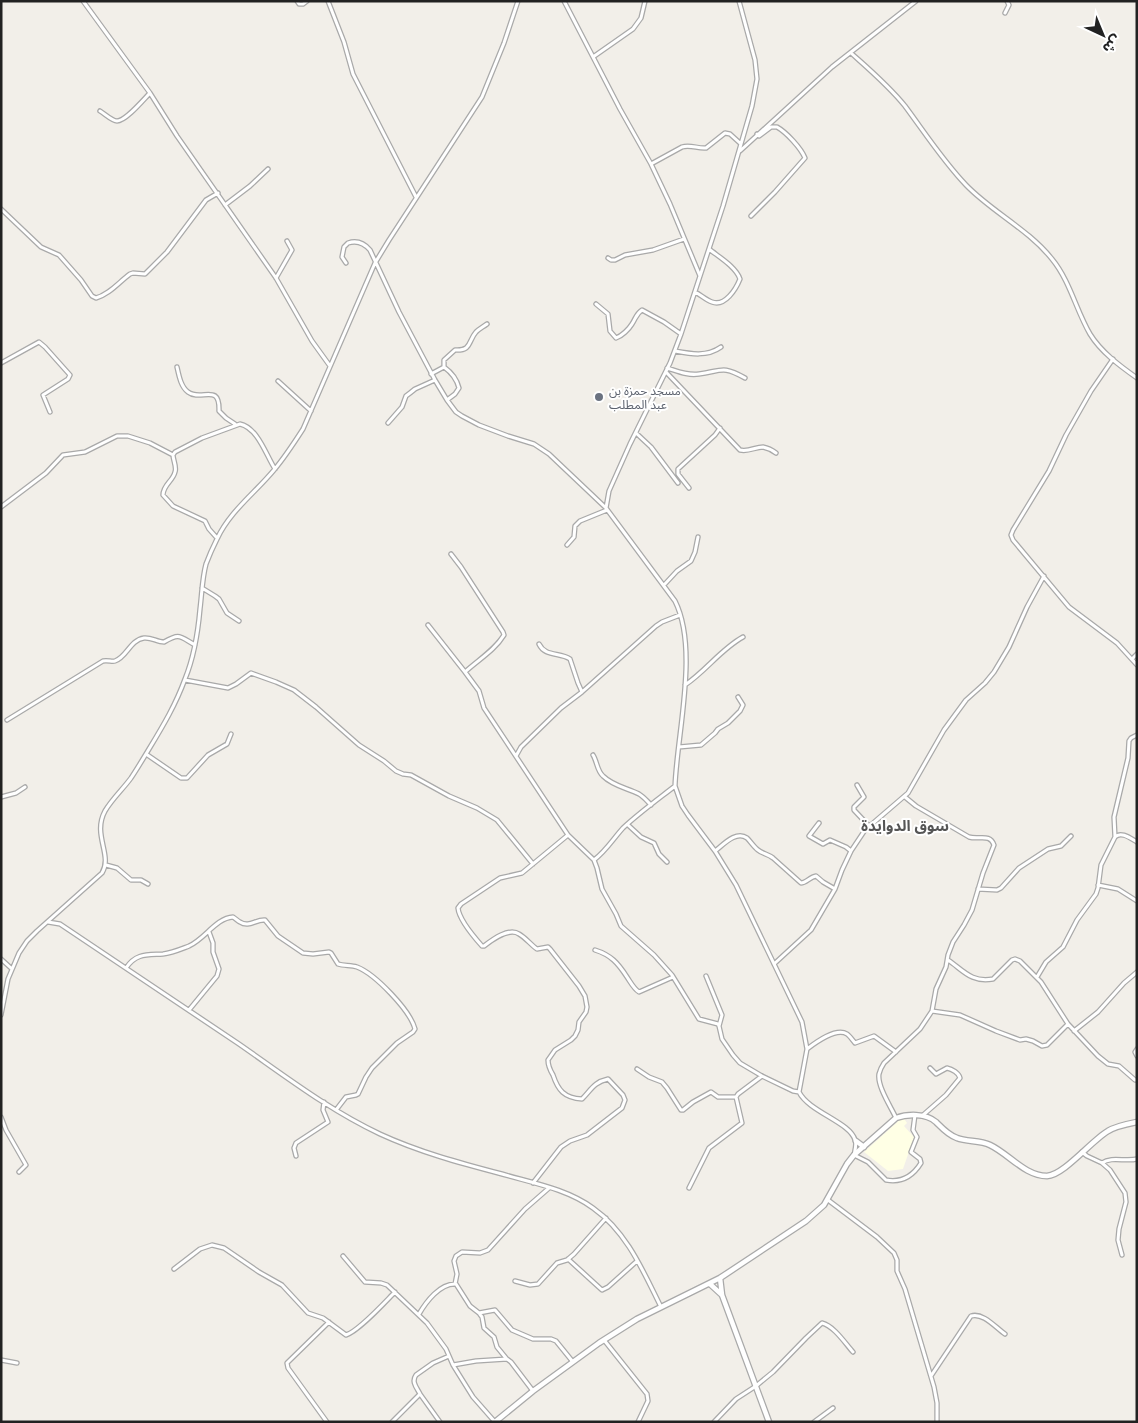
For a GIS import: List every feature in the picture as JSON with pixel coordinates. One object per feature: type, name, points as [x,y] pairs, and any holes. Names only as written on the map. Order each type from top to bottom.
[{"type":"street","points":[[83,1],[150,93],[177,136],[276,278],[312,341],[330,366]]},
{"type":"street","points":[[297,1],[301,5],[307,1]]},
{"type":"street","points":[[328,1],[344,42],[353,74],[417,198]]},
{"type":"street","points":[[1,1015],[8,979],[19,953],[27,941],[102,873],[106,865],[101,834],[101,819],[106,809],[132,777],[172,712],[185,680],[195,645],[207,562],[217,538],[238,508],[275,469],[303,430],[375,263],[482,96],[504,43],[518,1]]},
{"type":"street","points":[[564,1],[651,164],[700,276]]},
{"type":"street","points":[[593,57],[633,29],[641,18],[645,1]]},
{"type":"street","points":[[607,509],[609,491],[675,351],[709,249],[754,100],[757,80],[755,60],[739,1]]},
{"type":"street","points":[[738,153],[820,77],[916,1]]},
{"type":"street","points":[[1005,13],[1009,5],[1007,1]]},
{"type":"street","points":[[851,53],[894,94],[944,160],[965,184],[988,205],[1032,238],[1049,255],[1059,269],[1091,336],[1113,360],[1137,378]]},
{"type":"street","points":[[100,111],[119,121],[126,118],[150,93]]},
{"type":"street","points":[[751,216],[805,158],[790,138],[777,127],[771,127],[759,136],[757,134]]},
{"type":"street","points":[[651,164],[687,145],[706,148],[725,133],[730,134],[741,144]]},
{"type":"street","points":[[225,205],[268,169]]},
{"type":"street","points":[[1,209],[41,247],[59,255],[92,296],[96,298],[103,296],[130,274],[146,274],[167,252],[206,200],[218,193]]},
{"type":"street","points":[[608,258],[615,260],[625,255],[653,250],[684,239]]},
{"type":"street","points":[[276,278],[292,250],[287,241]]},
{"type":"street","points":[[346,263],[342,257],[344,247],[348,243],[358,242],[370,250],[431,374],[456,412],[468,420],[543,448],[607,509],[675,601],[680,614],[686,660],[675,786],[682,806],[715,851],[736,884],[802,1022],[807,1050],[799,1092],[806,1102],[849,1131],[856,1141],[864,1147]]},
{"type":"street","points":[[695,292],[714,303],[718,303],[729,298],[740,280],[740,277],[732,268],[709,249]]},
{"type":"street","points":[[596,304],[608,314],[610,331],[616,338],[620,337],[632,325],[637,313],[642,310],[681,334]]},
{"type":"street","points":[[447,400],[459,388],[453,376],[444,367],[444,360],[456,350],[468,348],[474,334],[487,324]]},
{"type":"street","points":[[1,363],[38,342],[46,347],[70,375],[68,379],[43,396],[50,412]]},
{"type":"street","points":[[675,351],[710,354],[721,348]]},
{"type":"street","points":[[1113,360],[1091,391],[1066,435],[1049,471],[1011,535],[1013,540],[1074,612],[1117,643],[1137,664]]},
{"type":"street","points":[[177,367],[179,378],[188,392],[213,395],[219,400],[221,413],[236,425]]},
{"type":"street","points":[[431,374],[444,367]]},
{"type":"street","points":[[666,370],[685,374],[729,370],[745,378]]},
{"type":"street","points":[[666,370],[740,450],[749,451],[764,447],[776,453]]},
{"type":"street","points":[[388,423],[402,407],[406,396],[435,380]]},
{"type":"street","points":[[278,382],[311,412]]},
{"type":"street","points":[[173,455],[177,450],[202,438],[236,425],[244,425],[258,438],[275,469]]},
{"type":"street","points":[[689,488],[677,472],[678,469],[715,435],[720,428]]},
{"type":"street","points":[[636,433],[651,446],[678,482]]},
{"type":"street","points":[[1,507],[46,473],[63,456],[85,452],[117,436],[128,436],[155,445],[173,455],[176,470],[163,491],[164,498],[173,506],[205,522],[217,538]]},
{"type":"street","points":[[567,545],[574,537],[575,526],[580,521],[607,509]]},
{"type":"street","points":[[664,585],[677,571],[691,561],[698,537]]},
{"type":"street","points":[[451,554],[504,632],[501,639],[483,658],[465,672]]},
{"type":"street","points":[[774,964],[811,930],[835,889],[851,851],[865,830],[883,813],[905,797],[944,730],[966,700],[994,672],[1009,647],[1027,607],[1044,576]]},
{"type":"street","points":[[202,588],[219,599],[227,613],[239,621]]},
{"type":"street","points":[[516,756],[561,708],[582,692],[656,626],[680,614]]},
{"type":"street","points":[[428,624],[479,691],[484,708],[568,835],[594,860],[602,889],[621,926],[654,955],[673,977],[699,1019],[718,1024],[719,1026]]},
{"type":"street","points":[[7,720],[104,661],[113,662],[118,660],[138,640],[148,638],[164,642],[174,636],[180,636],[195,645]]},
{"type":"street","points":[[685,686],[722,652],[743,637]]},
{"type":"street","points":[[539,644],[541,648],[551,654],[566,656],[570,659],[582,692]]},
{"type":"street","points":[[1132,659],[1137,654]]},
{"type":"street","points":[[185,680],[228,688],[251,673],[294,690],[359,745],[396,771],[411,775],[497,820],[533,864]]},
{"type":"street","points":[[679,747],[701,745],[718,729],[728,723],[740,711],[743,705],[738,697]]},
{"type":"street","points":[[146,754],[181,778],[187,778],[208,755],[227,744],[231,734]]},
{"type":"street","points":[[1037,977],[1046,962],[1062,947],[1077,920],[1096,894],[1101,865],[1115,837],[1114,817],[1128,758],[1129,741],[1137,735]]},
{"type":"street","points":[[593,755],[602,776],[623,788],[641,795],[651,805]]},
{"type":"street","points":[[856,785],[864,797],[854,807],[854,810],[869,826]]},
{"type":"street","points":[[594,860],[628,824],[675,786]]},
{"type":"street","points":[[1,797],[16,793],[25,787]]},
{"type":"street","points":[[896,1118],[887,1102],[879,1075],[884,1063],[920,1030],[932,1010],[936,989],[946,967],[953,942],[972,910],[983,873],[994,848],[993,842],[988,838],[969,837],[916,806],[905,797]]},
{"type":"street","points":[[628,824],[641,837],[654,843],[659,854],[668,862]]},
{"type":"street","points":[[819,824],[809,836],[823,844],[830,840],[851,851]]},
{"type":"street","points":[[1115,837],[1121,834],[1137,842]]},
{"type":"street","points":[[533,1183],[561,1147],[570,1141],[594,1132],[622,1108],[625,1100],[623,1095],[608,1079],[602,1080],[592,1087],[584,1097],[579,1099],[560,1091],[556,1086],[548,1060],[555,1050],[575,1036],[579,1022],[587,1007],[579,986],[552,951],[548,947],[537,949],[517,932],[507,933],[482,946],[458,910],[461,904],[500,878],[522,873],[568,835]]},
{"type":"street","points":[[978,889],[999,889],[1020,868],[1048,849],[1060,846],[1072,836]]},
{"type":"street","points":[[715,851],[733,837],[745,837],[761,852],[773,858],[801,883],[816,876],[835,889]]},
{"type":"street","points":[[106,865],[117,868],[131,880],[142,880],[148,884]]},
{"type":"street","points":[[1098,885],[1118,889],[1137,901]]},
{"type":"street","points":[[57,913],[57,920],[60,924]]},
{"type":"street","points":[[126,968],[130,961],[137,957],[173,952],[191,945],[222,921],[233,917],[242,924],[265,920],[278,936],[303,953],[329,952],[338,964],[357,967],[370,975],[397,1000],[413,1022],[415,1029],[397,1043],[367,1074],[358,1094],[346,1097],[336,1110]]},
{"type":"street","points":[[47,922],[60,924],[189,1010],[296,1085],[379,1134],[422,1151],[568,1194],[593,1208],[606,1218],[622,1236],[661,1307]]},
{"type":"street","points":[[189,1010],[217,976],[219,969],[209,932]]},
{"type":"street","points":[[594,950],[609,955],[637,992],[642,992],[673,977]]},
{"type":"street","points":[[1,959],[12,969]]},
{"type":"street","points":[[948,960],[967,975],[989,980],[993,979],[1004,966],[1015,959],[1020,961],[1037,977],[1074,1031],[1108,1064],[1117,1065],[1137,1080]]},
{"type":"street","points":[[1074,1031],[1098,1012],[1124,983],[1137,972]]},
{"type":"street","points":[[706,976],[722,1015],[719,1026],[722,1039],[732,1055],[740,1063],[762,1076],[793,1092],[799,1092]]},
{"type":"street","points":[[932,1010],[960,1015],[996,1031],[1020,1040],[1033,1041],[1042,1046],[1047,1045],[1068,1024]]},
{"type":"street","points":[[807,1050],[821,1039],[840,1032],[847,1034],[856,1043],[874,1036],[896,1052]]},
{"type":"street","points":[[1137,1049],[1135,1052],[1137,1056]]},
{"type":"street","points":[[922,1117],[946,1095],[960,1078],[950,1068],[936,1074],[930,1068]]},
{"type":"street","points":[[637,1069],[649,1077],[662,1082],[682,1110],[711,1092],[718,1097],[736,1098]]},
{"type":"street","points":[[689,1188],[710,1148],[742,1122],[736,1098],[738,1094],[762,1076]]},
{"type":"street","points":[[296,1156],[294,1148],[296,1143],[328,1122],[324,1110],[324,1102]]},
{"type":"street","points":[[854,1155],[868,1162],[886,1180],[902,1180],[914,1174],[921,1161],[911,1152],[917,1137],[913,1130],[914,1115]]},
{"type":"street","points":[[343,1256],[366,1282],[387,1285],[419,1314],[438,1337],[473,1397],[495,1422],[533,1391],[604,1339],[632,1322],[710,1284],[806,1221],[820,1210],[828,1200],[847,1164],[854,1155],[896,1118],[914,1115],[934,1120],[952,1136],[958,1139],[990,1145],[1022,1167],[1039,1175],[1050,1175],[1060,1170],[1108,1131],[1137,1122]]},
{"type":"street","points":[[1,1117],[6,1130],[26,1165],[19,1172]]},
{"type":"street","points":[[854,1155],[856,1141]]},
{"type":"street","points":[[1082,1152],[1102,1162],[1110,1170],[1125,1193],[1126,1202],[1118,1240],[1122,1255]]},
{"type":"street","points":[[1102,1162],[1110,1159],[1127,1161],[1137,1159]]},
{"type":"street","points":[[455,1284],[457,1274],[454,1261],[456,1256],[462,1252],[480,1253],[488,1250],[525,1210],[549,1188]]},
{"type":"street","points":[[828,1200],[877,1237],[894,1253],[897,1260],[897,1270],[905,1289],[931,1377],[937,1404],[937,1422]]},
{"type":"street","points":[[515,1281],[537,1285],[557,1263],[568,1259],[581,1247],[606,1218]]},
{"type":"street","points":[[174,1269],[200,1249],[212,1245],[220,1246],[259,1272],[282,1284],[308,1313],[323,1318],[346,1335],[357,1329],[396,1292]]},
{"type":"street","points":[[568,1259],[602,1290],[608,1287],[637,1261]]},
{"type":"street","points":[[720,1278],[722,1295],[768,1422]]},
{"type":"street","points":[[455,1284],[470,1306],[479,1312],[483,1319],[485,1330],[494,1338],[497,1347],[533,1391]]},
{"type":"street","points":[[419,1314],[433,1294],[455,1284]]},
{"type":"street","points":[[710,1284],[722,1295]]},
{"type":"street","points":[[479,1312],[495,1310],[512,1330],[533,1339],[554,1340],[572,1362]]},
{"type":"street","points":[[931,1377],[971,1316],[976,1314],[981,1316],[1005,1334]]},
{"type":"street","points":[[327,1422],[288,1368],[287,1363],[329,1322]]},
{"type":"street","points":[[714,1422],[736,1399],[773,1372],[822,1323],[828,1325],[853,1352]]},
{"type":"street","points":[[604,1339],[647,1394],[648,1401],[638,1422]]},
{"type":"street","points":[[440,1422],[414,1383],[415,1377],[433,1363],[449,1356]]},
{"type":"street","points":[[453,1365],[506,1358]]},
{"type":"street","points":[[1,1360],[17,1363]]},
{"type":"street","points":[[392,1422],[420,1394]]},
{"type":"street","points":[[814,1422],[833,1408]]},
{"type":"shaded area","points":[[903,1117],[907,1123],[904,1126],[914,1137],[903,1169],[888,1171],[864,1152]]},
{"type":"place","name":"مسجد حمزة بن عبد المطلب","points":[[599,397]]},
{"type":"district","name":"سوق الدوايدة","points":[[905,825]]}]
